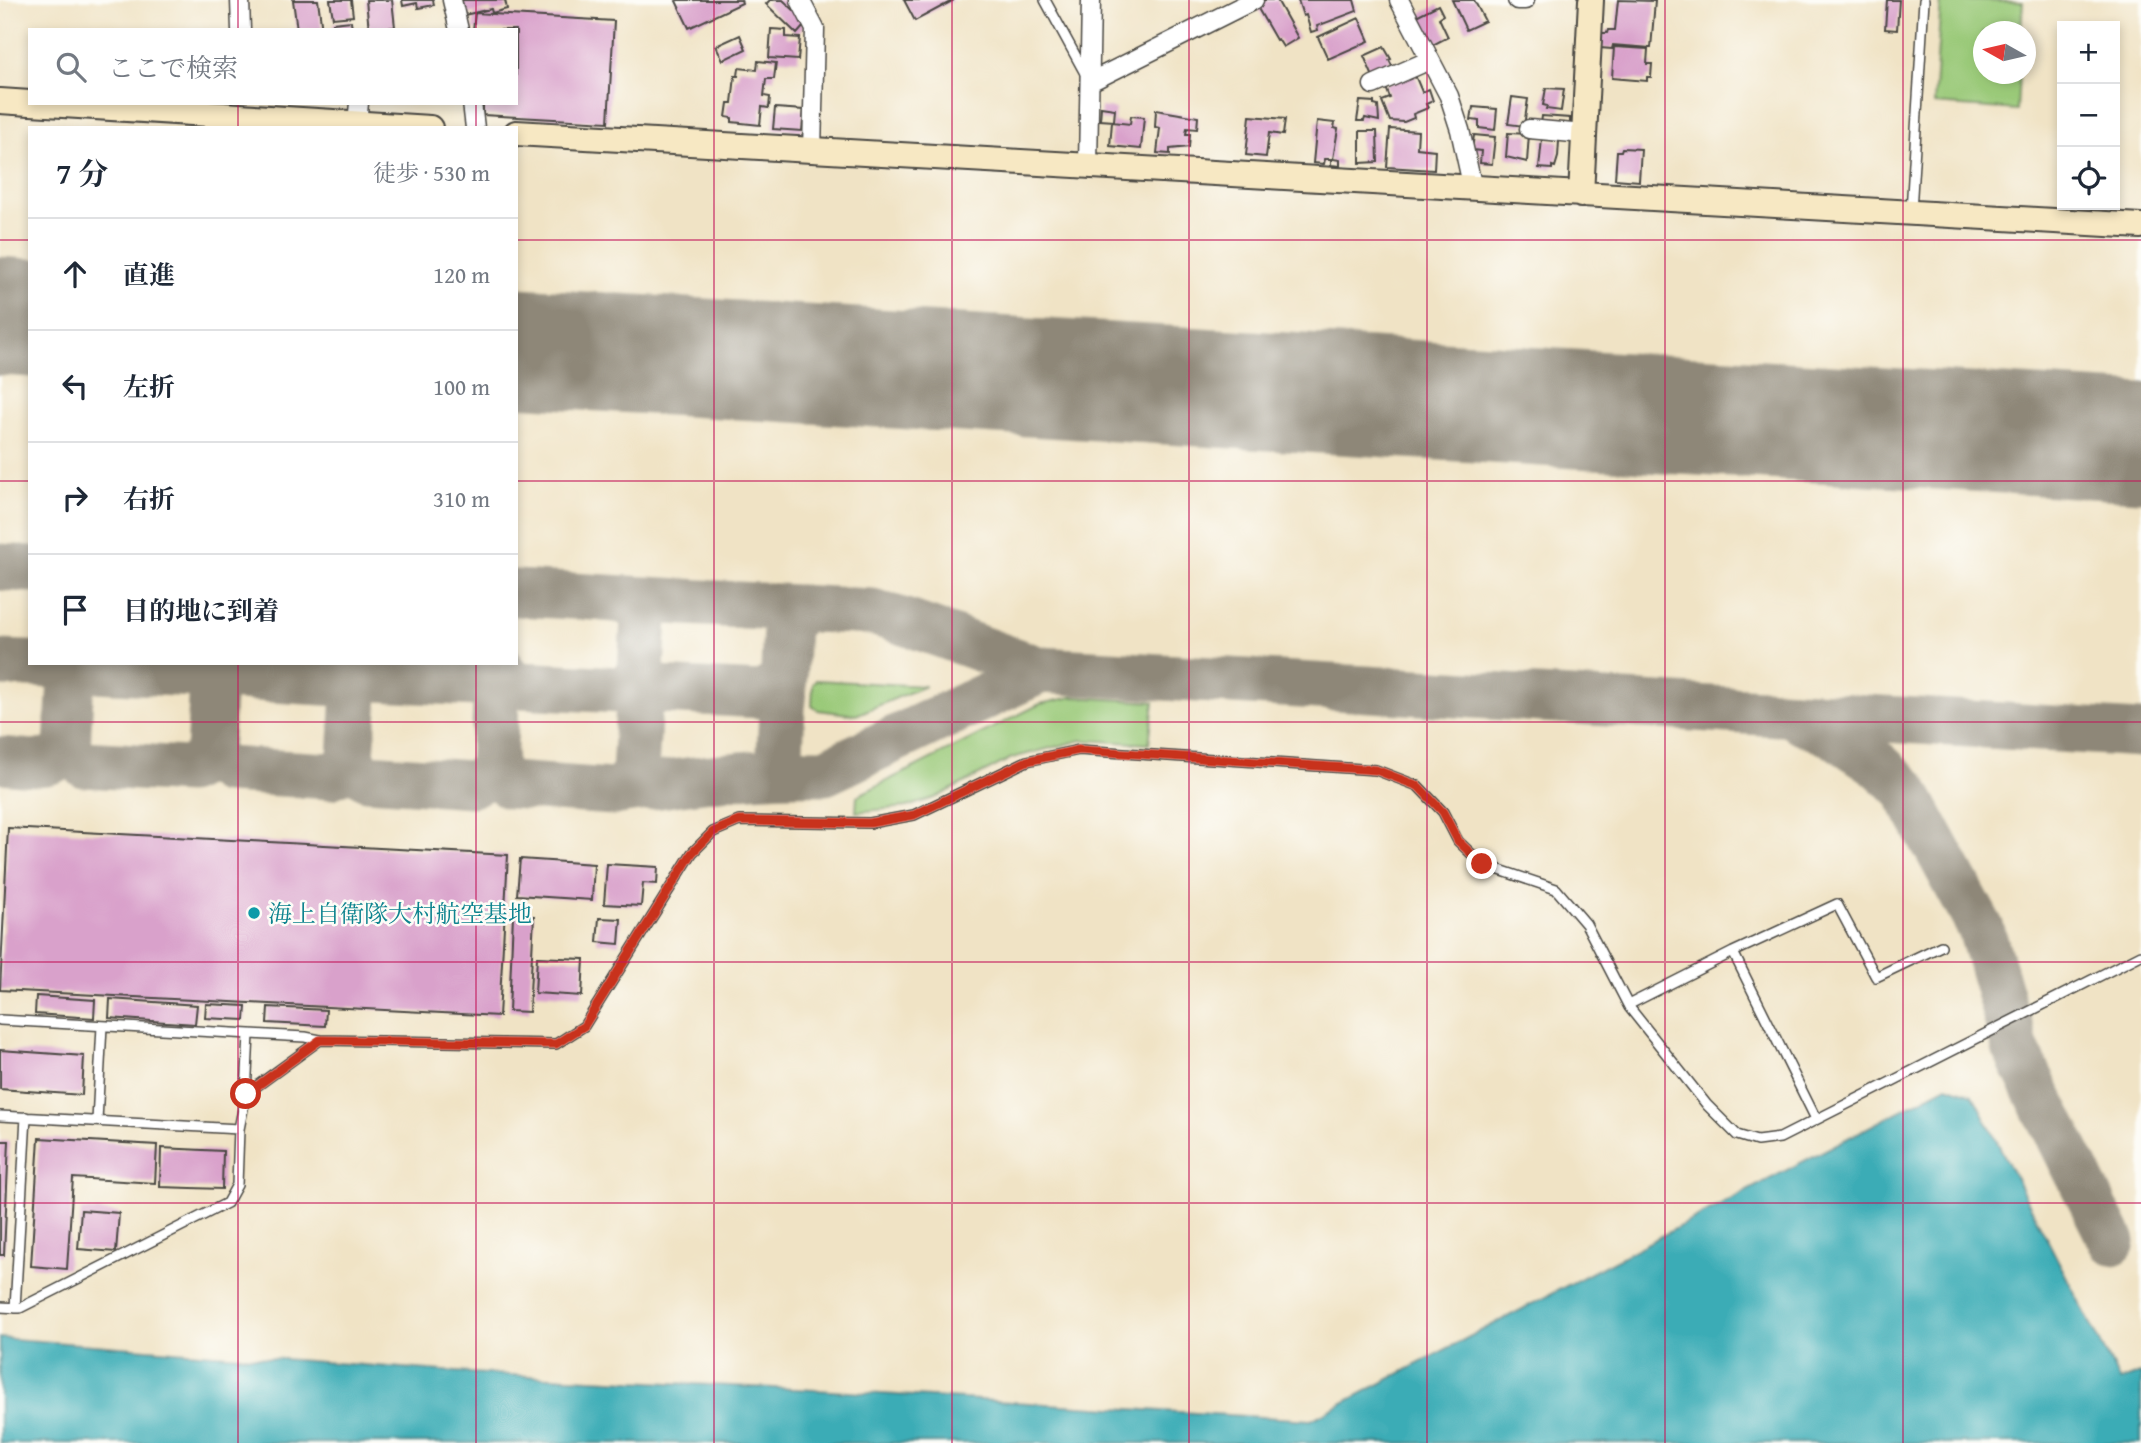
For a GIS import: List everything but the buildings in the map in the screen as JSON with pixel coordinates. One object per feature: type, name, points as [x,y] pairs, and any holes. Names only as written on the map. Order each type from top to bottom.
[{"type":"street","points":[[240,0],[241,28]]},
{"type":"street","points":[[452,0],[459,28]]},
{"type":"street","points":[[800,0],[815,29],[812,151]]},
{"type":"street","points":[[1088,165],[1091,0]]},
{"type":"street","points":[[1090,82],[1253,0]]},
{"type":"street","points":[[1399,0],[1448,96],[1473,189]]},
{"type":"street","points":[[1517,0],[1525,0]]},
{"type":"street","points":[[1581,195],[1591,0]]},
{"type":"street","points":[[1373,85],[1430,60]]},
{"type":"street","points":[[0,101],[28,103]]},
{"type":"street","points":[[89,105],[358,113],[420,126]]},
{"type":"street","points":[[472,105],[475,126]]},
{"type":"street","points":[[1528,129],[1584,134]]},
{"type":"street","points":[[518,133],[2141,226]]},
{"type":"lane","points":[[1045,0],[1090,82]]},
{"type":"lane","points":[[1911,213],[1924,0]]},
{"type":"lane","points":[[0,1020],[320,1040],[556,1044],[584,1026],[692,853],[713,832],[739,821],[870,823],[914,815],[1027,761],[1079,750],[1376,770],[1418,786],[1443,812],[1458,841],[1482,864],[1556,889],[1586,924],[1628,1005],[1706,1105],[1737,1135],[1757,1141],[1780,1138],[2141,955]]},
{"type":"lane","points":[[1628,1005],[1837,904],[1876,977],[1941,946]]},
{"type":"lane","points":[[1733,952],[1816,1119]]},
{"type":"lane","points":[[97,1121],[102,1026]]},
{"type":"lane","points":[[0,1307],[20,1308],[227,1203],[237,1185],[239,1129],[246,1094],[249,1034]]},
{"type":"lane","points":[[246,1094],[320,1040]]},
{"type":"lane","points":[[0,1116],[239,1129]]},
{"type":"lane","points":[[15,1308],[26,1117]]},
{"type":"green space","points":[[1941,0],[2023,2],[2022,21],[1973,21],[1973,84],[2018,84],[2017,110],[1934,104]]},
{"type":"green space","points":[[816,680],[925,686],[856,715],[818,710],[812,706],[813,684]]},
{"type":"green space","points":[[1072,697],[1154,702],[1149,744],[1082,740],[1012,758],[937,797],[907,807],[856,812],[857,796],[1040,704]]},
{"type":"water","points":[[1947,1086],[1973,1095],[2120,1381],[2141,1373],[2141,1443],[0,1443],[0,1338],[470,1373],[816,1390],[1311,1420]]},
{"type":"taxiway","points":[[0,567],[28,569]]},
{"type":"taxiway","points":[[518,593],[872,612],[1041,670],[2141,734]]},
{"type":"taxiway","points":[[498,665],[493,767],[500,778],[510,785],[613,792],[627,786],[635,771],[644,619],[631,604],[602,598]]},
{"type":"taxiway","points":[[799,771],[786,765],[780,752],[786,626],[801,608]]},
{"type":"taxiway","points":[[0,663],[28,664]]},
{"type":"taxiway","points":[[72,665],[67,746],[84,764],[188,770],[201,762],[208,752],[211,724]]},
{"type":"taxiway","points":[[89,665],[94,669],[196,674],[208,665]]},
{"type":"taxiway","points":[[214,665],[209,752],[226,770],[330,776],[344,770],[351,756],[353,729]]},
{"type":"taxiway","points":[[222,665],[237,677],[339,683],[353,672],[355,665]]},
{"type":"taxiway","points":[[357,665],[351,756],[358,770],[367,777],[471,784],[485,776],[492,766],[494,737]]},
{"type":"taxiway","points":[[360,665],[376,678],[477,683],[491,673],[497,665]]},
{"type":"taxiway","points":[[499,665],[505,676],[519,685],[621,690],[635,680],[641,670]]},
{"type":"taxiway","points":[[641,670],[647,681],[660,690],[762,695],[784,676]]},
{"type":"taxiway","points":[[613,792],[692,780],[825,772],[1041,670]]},
{"type":"taxiway","points":[[0,760],[37,763],[55,759],[66,747],[68,719]]},
{"type":"taxiway","points":[[1802,721],[1836,736],[1878,764],[1905,789],[1981,929],[2016,1050],[2112,1242]]},
{"type":"runway","points":[[0,316],[28,318]]},
{"type":"runway","points":[[518,347],[2141,442]]},
{"type":"place","name":"海上自衛隊大村航空基地","points":[[254,913]]},
{"type":"route","points":[[246,1094],[320,1040],[556,1044],[584,1026],[692,853],[713,832],[739,821],[870,823],[914,815],[1027,761],[1079,750],[1376,770],[1418,786],[1443,812],[1458,841],[1482,864]]}]
